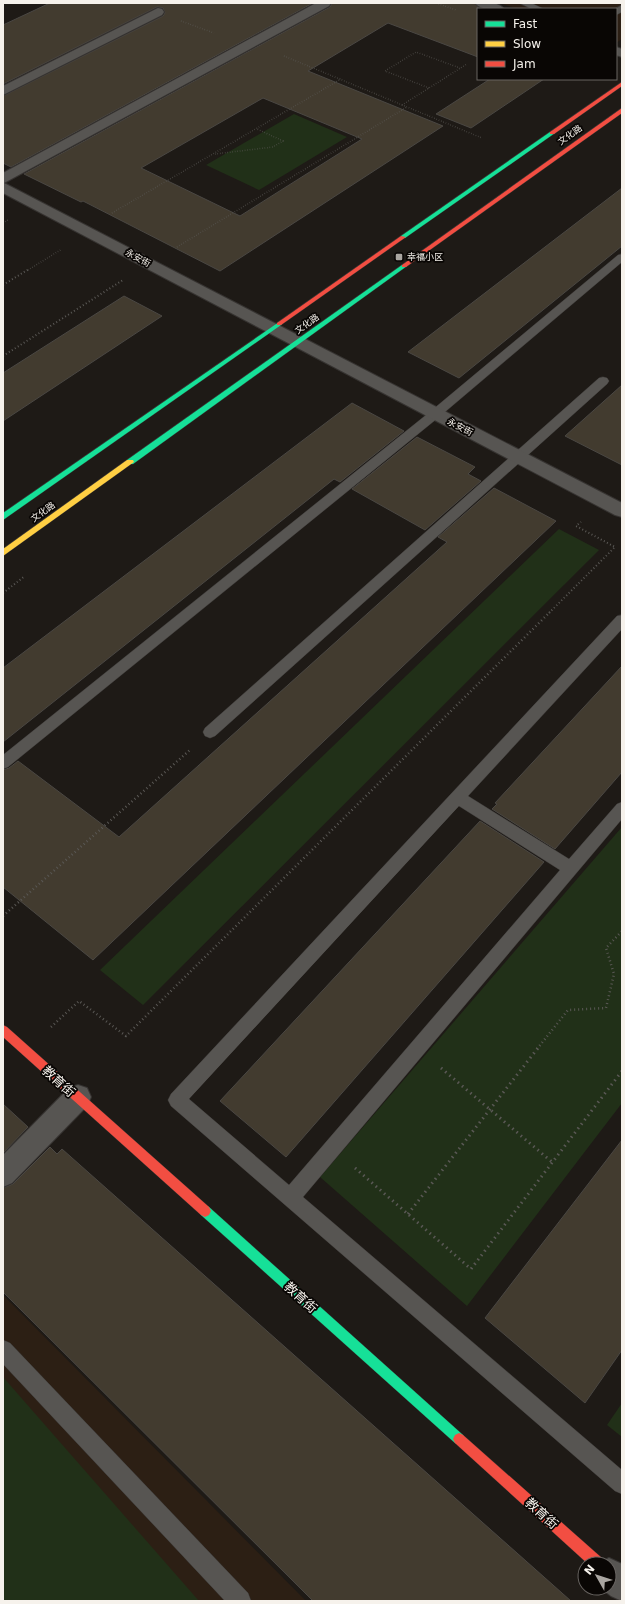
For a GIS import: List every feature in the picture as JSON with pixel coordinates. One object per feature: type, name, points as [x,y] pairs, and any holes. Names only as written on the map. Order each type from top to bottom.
[{"type":"main road","name":"文化路","points":[[3,517],[622,84]]},
{"type":"main road","name":"文化路","points":[[3,553],[622,110]]},
{"type":"main road","name":"教育街","points":[[3,1030],[589,1556]]},
{"type":"street","points":[[3,179],[325,3]]},
{"type":"street","points":[[481,3],[495,8]]},
{"type":"street","points":[[3,91],[158,12]]},
{"type":"street","name":"永安街","points":[[3,187],[622,511]]},
{"type":"street","points":[[3,1174],[78,1097]]},
{"type":"lane","points":[[523,3],[537,8]]},
{"type":"lane","points":[[3,763],[435,414],[622,257]]},
{"type":"lane","points":[[210,732],[519,458],[603,381]]},
{"type":"lane","points":[[622,620],[177,1100],[622,1484]]},
{"type":"lane","points":[[458,797],[571,869]]},
{"type":"lane","points":[[291,1197],[622,808]]},
{"type":"lane","points":[[3,1350],[240,1601]]},
{"type":"path","points":[[158,12],[249,44],[482,138]]},
{"type":"path","points":[[429,88],[385,71],[416,52],[460,68]]},
{"type":"path","points":[[402,105],[467,64]]},
{"type":"path","points":[[140,197],[341,80]]},
{"type":"path","points":[[195,236],[407,107]]},
{"type":"path","points":[[213,154],[273,147],[283,141],[256,129]]},
{"type":"path","points":[[3,285],[90,233]]},
{"type":"path","points":[[3,356],[149,264]]},
{"type":"path","points":[[26,1051],[79,1001],[126,1036],[615,547],[576,526]]},
{"type":"path","points":[[3,916],[210,732]]},
{"type":"path","points":[[408,1214],[568,1010],[606,1008],[614,974],[606,948],[622,931]]},
{"type":"path","points":[[439,1066],[552,1162]]},
{"type":"path","points":[[354,1167],[471,1269],[622,1071]]},
{"type":"shaded area","points":[[500,3],[622,3],[622,39],[617,42],[617,8],[514,8]]},
{"type":"shaded area","points":[[3,1295],[306,1601],[3,1601]]},
{"type":"green space","points":[[294,114],[347,137],[259,190],[206,165]]},
{"type":"green space","points":[[559,529],[599,550],[143,1005],[100,970]]},
{"type":"green space","points":[[622,827],[622,1103],[467,1306],[320,1177]]},
{"type":"green space","points":[[3,1377],[199,1601],[3,1601]]},
{"type":"green space","points":[[622,1403],[622,1437],[607,1425]]},
{"type":"building","points":[[50,3],[313,3],[11,167],[3,163],[3,96],[163,16],[165,13],[163,8],[157,7],[3,84],[3,25]]},
{"type":"building","points":[[332,3],[474,3],[478,7],[477,57],[388,23],[308,71],[443,126],[220,271],[83,201],[81,202],[24,174],[330,7]],"holes":[[[263,98],[362,139],[240,216],[141,168]]]},
{"type":"building","points":[[488,80],[543,80],[471,128],[436,114]]},
{"type":"building","points":[[622,188],[622,246],[459,378],[408,352]]},
{"type":"building","points":[[124,296],[162,316],[3,421],[3,373]]},
{"type":"building","points":[[622,385],[622,465],[565,436]]},
{"type":"building","points":[[352,403],[404,431],[340,482],[334,479],[3,742],[3,668]]},
{"type":"building","points":[[417,437],[475,467],[468,474],[481,481],[425,530],[352,489]]},
{"type":"building","points":[[494,488],[556,521],[93,960],[3,887],[3,770],[9,768],[18,761],[119,837],[447,542],[438,537]]},
{"type":"building","points":[[622,666],[622,772],[555,849],[492,809],[497,804],[495,803]]},
{"type":"building","points":[[480,821],[544,862],[286,1157],[220,1101]]},
{"type":"building","points":[[3,1104],[28,1127],[3,1153]]},
{"type":"building","points":[[622,1140],[622,1350],[585,1403],[485,1318]]},
{"type":"building","points":[[50,1147],[57,1154],[62,1149],[571,1601],[313,1601],[3,1292],[3,1188],[13,1184]]},
{"type":"traffic: fast","points":[[403,237],[552,133]]},
{"type":"traffic: fast","points":[[130,462],[404,266]]},
{"type":"traffic: fast","points":[[3,517],[279,324]]},
{"type":"traffic: fast","points":[[205,1211],[459,1439]]},
{"type":"traffic: slow","points":[[3,553],[130,462]]},
{"type":"traffic: jam","points":[[552,133],[622,84]]},
{"type":"traffic: jam","points":[[404,266],[622,110]]},
{"type":"traffic: jam","points":[[279,324],[403,237]]},
{"type":"traffic: jam","points":[[3,1030],[205,1211]]},
{"type":"traffic: jam","points":[[459,1439],[589,1556]]},
{"type":"place","name":"幸福小区","points":[[399,257]]}]
